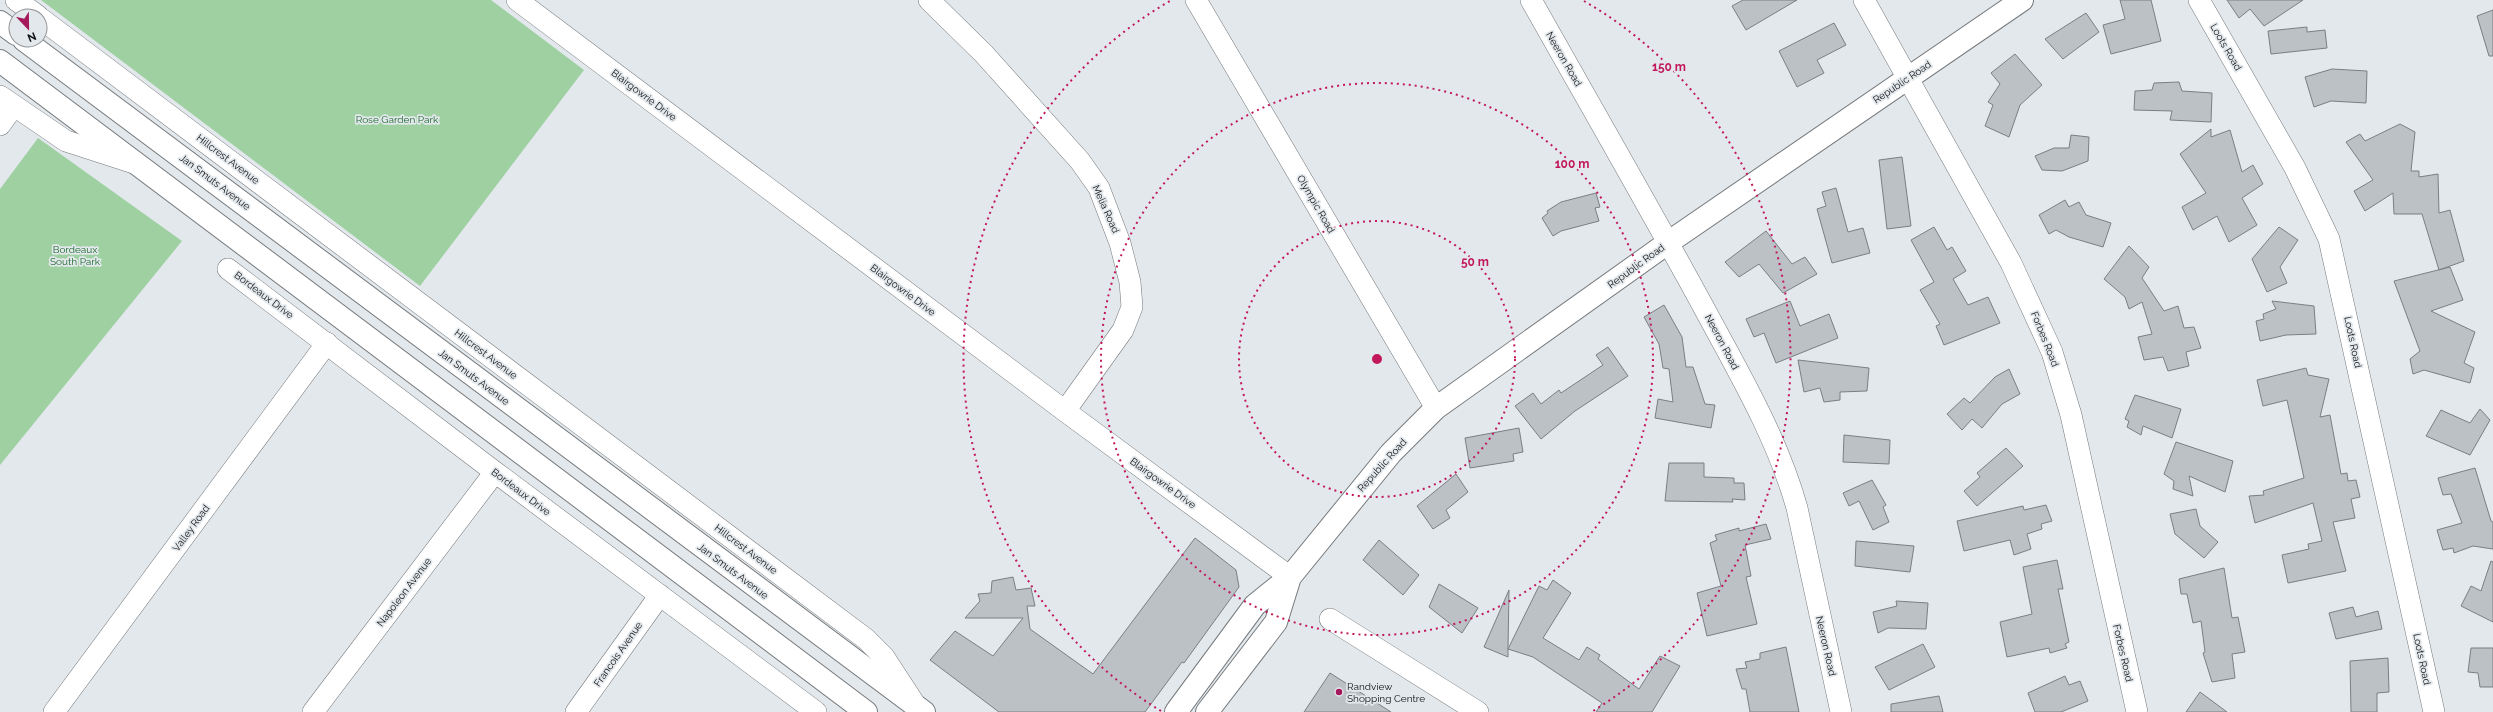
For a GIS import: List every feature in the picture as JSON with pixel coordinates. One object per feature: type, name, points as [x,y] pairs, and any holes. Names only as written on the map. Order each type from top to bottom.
[{"type":"main road","name":"Republic Road","points":[[1176,712],[1255,605],[1290,577],[1391,453],[1436,408],[1669,242],[2022,0]]},
{"type":"main road","name":"Jan Smuts Avenue","points":[[35,48],[920,709]]},
{"type":"main road","points":[[0,61],[139,165],[179,198],[866,712]]},
{"type":"main road","name":"Republic Road","points":[[1207,712],[1276,622],[1290,577]]},
{"type":"street","points":[[16,0],[27,8]]},
{"type":"street","name":"Blairgowrie Drive","points":[[517,0],[1065,411],[1290,577]]},
{"type":"street","name":"Melia Road","points":[[929,0],[984,54],[1080,162],[1099,188],[1120,244],[1130,282],[1132,307],[1123,330],[1065,411]]},
{"type":"street","name":"Olympic Road","points":[[1196,0],[1436,408]]},
{"type":"street","name":"Neeron Road","points":[[1530,0],[1669,242],[1774,439],[1788,474],[1797,508],[1841,712]]},
{"type":"street","name":"Forbes Road","points":[[1864,0],[2011,263],[2052,352],[2071,415],[2136,712]]},
{"type":"street","name":"Loots Road","points":[[2199,0],[2295,168],[2329,239],[2434,712]]},
{"type":"street","name":"Hillcrest Avenue","points":[[48,24],[866,639],[884,657],[920,709]]},
{"type":"street","points":[[0,125],[6,102],[66,141],[139,165]]},
{"type":"street","name":"Bordeaux Drive","points":[[228,269],[495,472],[816,712]]},
{"type":"street","name":"Valley Road","points":[[54,712],[327,343]]},
{"type":"street","name":"Napoleon Avenue","points":[[313,712],[495,472]]},
{"type":"street","name":"Francois Avenue","points":[[576,712],[660,595]]},
{"type":"street","points":[[1330,619],[1478,712]]},
{"type":"green space","name":"Rose Garden Park","points":[[41,0],[491,0],[584,70],[420,286]]},
{"type":"green space","name":"Bordeaux South Park","points":[[38,138],[182,241],[0,465],[0,189]]},
{"type":"building","points":[[1743,0],[1797,0],[1746,30],[1732,6]]},
{"type":"building","points":[[2120,0],[2151,0],[2161,41],[2111,54],[2103,25],[2125,19]]},
{"type":"building","points":[[2227,0],[2303,0],[2264,26],[2250,9],[2239,18]]},
{"type":"building","points":[[2493,10],[2493,56],[2489,56],[2477,16]]},
{"type":"building","points":[[2086,13],[2099,32],[2063,59],[2045,39]]},
{"type":"building","points":[[1834,23],[1846,45],[1817,60],[1824,73],[1797,87],[1779,51]]},
{"type":"building","points":[[2307,27],[2307,32],[2325,30],[2327,48],[2271,54],[2268,31]]},
{"type":"building","points":[[2015,54],[2042,85],[2020,105],[2009,137],[1985,126],[1993,105],[1988,102],[2000,84],[1991,73]]},
{"type":"building","points":[[2332,69],[2367,71],[2366,103],[2331,101],[2314,107],[2305,77]]},
{"type":"building","points":[[2179,82],[2182,91],[2212,93],[2211,122],[2170,120],[2172,111],[2134,110],[2135,91],[2152,90],[2154,83]]},
{"type":"building","points":[[2400,124],[2415,132],[2411,171],[2419,171],[2419,177],[2438,174],[2439,213],[2450,210],[2464,261],[2439,270],[2422,214],[2394,214],[2393,193],[2365,211],[2354,191],[2373,180],[2346,142],[2360,134],[2365,141]]},
{"type":"building","points":[[2211,129],[2211,137],[2230,130],[2242,172],[2253,165],[2263,184],[2242,198],[2257,225],[2229,242],[2217,216],[2193,230],[2182,207],[2206,193],[2180,154]]},
{"type":"building","points":[[2071,135],[2089,137],[2088,161],[2062,171],[2042,170],[2035,156],[2054,148],[2069,148]]},
{"type":"building","points":[[1902,157],[1911,226],[1887,229],[1879,160]]},
{"type":"building","points":[[1836,188],[1848,232],[1863,228],[1870,253],[1832,263],[1817,209],[1826,206],[1822,192]]},
{"type":"building","points":[[1596,193],[1600,207],[1595,208],[1599,221],[1561,231],[1553,236],[1542,218],[1548,213],[1547,211],[1561,202]]},
{"type":"building","points":[[2065,200],[2069,207],[2079,202],[2086,215],[2111,223],[2103,247],[2069,237],[2056,230],[2049,234],[2039,215]]},
{"type":"building","points":[[1934,227],[1947,250],[1952,247],[1966,271],[1953,279],[1968,305],[1988,297],[2000,323],[1944,345],[1936,326],[1940,324],[1920,290],[1934,282],[1911,240]]},
{"type":"building","points":[[2279,227],[2298,240],[2280,267],[2287,283],[2267,292],[2252,259]]},
{"type":"building","points":[[1766,231],[1792,264],[1805,257],[1817,274],[1783,293],[1759,264],[1739,277],[1725,262]]},
{"type":"building","points":[[2129,246],[2149,267],[2142,278],[2164,311],[2178,306],[2184,328],[2194,327],[2201,348],[2186,352],[2189,366],[2168,371],[2163,357],[2144,360],[2138,337],[2152,334],[2142,302],[2129,309],[2125,297],[2104,279]]},
{"type":"building","points":[[2450,267],[2463,300],[2431,311],[2475,332],[2464,363],[2474,368],[2470,383],[2424,370],[2413,374],[2410,359],[2420,351],[2394,281]]},
{"type":"building","points":[[1790,301],[1800,326],[1829,314],[1838,338],[1776,363],[1764,333],[1754,337],[1746,319]]},
{"type":"building","points":[[2272,301],[2314,306],[2316,334],[2286,335],[2260,341],[2256,321],[2264,319],[2263,314],[2276,309]]},
{"type":"building","points":[[1664,305],[1682,337],[1686,367],[1693,367],[1705,404],[1715,405],[1711,428],[1655,418],[1658,399],[1673,402],[1669,369],[1663,368],[1659,344],[1644,317]]},
{"type":"building","points":[[1608,347],[1628,376],[1575,411],[1541,439],[1515,406],[1533,393],[1541,404],[1559,390],[1561,393],[1603,365],[1596,355]]},
{"type":"building","points":[[1798,360],[1869,368],[1867,391],[1840,392],[1840,400],[1824,402],[1820,388],[1804,392]]},
{"type":"building","points":[[2306,368],[2308,375],[2329,379],[2320,417],[2330,415],[2341,474],[2347,473],[2348,481],[2356,480],[2360,497],[2351,499],[2355,518],[2333,522],[2346,571],[2288,583],[2282,555],[2309,549],[2308,544],[2322,541],[2313,503],[2255,523],[2249,496],[2264,495],[2263,491],[2304,478],[2287,400],[2263,406],[2257,380]]},
{"type":"building","points":[[2009,369],[2020,394],[2002,404],[1982,428],[1972,419],[1962,430],[1947,414],[1964,398],[1970,403],[1995,377]]},
{"type":"building","points":[[2135,395],[2181,409],[2172,438],[2143,426],[2141,435],[2127,427],[2129,421],[2125,419]]},
{"type":"building","points":[[2480,409],[2490,420],[2470,455],[2426,436],[2441,410],[2470,423]]},
{"type":"building","points":[[1519,428],[1523,452],[1513,454],[1514,461],[1470,468],[1465,438]]},
{"type":"building","points":[[1844,435],[1890,440],[1889,464],[1843,462]]},
{"type":"building","points":[[2176,442],[2233,461],[2225,492],[2189,476],[2193,496],[2173,489],[2174,481],[2164,474]]},
{"type":"building","points":[[2006,448],[2023,466],[1977,506],[1964,491],[1980,477],[1977,473]]},
{"type":"building","points":[[1669,463],[1704,463],[1704,477],[1734,478],[1734,483],[1744,483],[1745,500],[1732,499],[1733,502],[1665,501]]},
{"type":"building","points":[[2475,468],[2491,521],[2493,522],[2493,549],[2473,546],[2454,553],[2453,548],[2443,550],[2437,530],[2462,523],[2451,494],[2443,495],[2438,478]]},
{"type":"building","points":[[1456,474],[1468,492],[1446,510],[1450,518],[1433,529],[1417,506]]},
{"type":"building","points":[[1872,480],[1886,505],[1883,507],[1889,522],[1873,530],[1859,501],[1849,506],[1843,493]]},
{"type":"building","points":[[2046,505],[2052,521],[2041,524],[2042,529],[2027,534],[2031,549],[2014,555],[2010,540],[1964,551],[1957,521],[2023,506],[2024,510]]},
{"type":"building","points":[[2196,509],[2200,526],[2218,542],[2204,558],[2175,534],[2170,514]]},
{"type":"building","points":[[1766,524],[1771,539],[1745,545],[1751,576],[1746,577],[1757,624],[1707,636],[1697,593],[1721,586],[1710,543],[1717,540],[1715,535],[1739,528],[1739,531]]},
{"type":"building","points":[[1195,538],[1236,570],[1239,587],[1184,663],[1182,662],[1145,712],[999,712],[930,660],[955,631],[993,656],[1023,618],[965,618],[980,601],[978,594],[991,593],[992,581],[1013,577],[1016,590],[1031,588],[1035,606],[1027,606],[1030,629],[1093,674]]},
{"type":"building","points":[[1379,540],[1419,575],[1403,595],[1363,560]]},
{"type":"building","points":[[1856,541],[1914,546],[1910,572],[1855,566]]},
{"type":"building","points":[[2057,560],[2063,589],[2058,589],[2069,642],[2065,644],[2067,648],[2050,653],[2049,648],[2007,657],[2000,622],[2032,614],[2023,567]]},
{"type":"building","points":[[2491,561],[2493,562],[2493,622],[2461,606],[2471,586],[2481,591]]},
{"type":"building","points":[[2224,568],[2232,618],[2238,617],[2245,652],[2232,654],[2235,678],[2212,682],[2203,653],[2205,652],[2201,621],[2193,623],[2187,594],[2181,594],[2179,579]]},
{"type":"building","points":[[1553,580],[1571,593],[1543,638],[1579,660],[1587,647],[1600,655],[1598,659],[1639,689],[1660,656],[1680,666],[1652,712],[1596,712],[1602,703],[1533,657],[1508,649],[1539,586],[1547,590]]},
{"type":"building","points":[[1439,584],[1478,608],[1462,633],[1429,607]]},
{"type":"building","points":[[1509,590],[1508,657],[1484,647]]},
{"type":"building","points":[[1896,601],[1928,603],[1926,629],[1888,628],[1878,633],[1873,612],[1897,606]]},
{"type":"building","points":[[2353,607],[2356,617],[2378,611],[2382,629],[2336,639],[2329,613]]},
{"type":"building","points":[[1923,644],[1935,667],[1889,690],[1875,667]]},
{"type":"building","points":[[1786,647],[1799,712],[1750,712],[1746,689],[1742,689],[1736,669],[1747,668],[1745,662],[1760,659],[1760,653]]},
{"type":"building","points":[[2471,648],[2493,648],[2493,687],[2480,687],[2478,673],[2468,672]]},
{"type":"building","points":[[2388,658],[2389,692],[2377,693],[2377,712],[2351,712],[2350,661]]},
{"type":"building","name":"Randview Shopping Centre","points":[[1330,673],[1391,712],[1304,712]]},
{"type":"building","points":[[2065,676],[2069,685],[2080,681],[2088,701],[2061,712],[2035,712],[2028,693]]},
{"type":"building","points":[[2200,692],[2227,712],[2186,712]]},
{"type":"building","points":[[1939,696],[1943,712],[1891,712],[1891,704]]},
{"type":"place","name":"Randview Shopping Centre","points":[[1339,692]]}]
